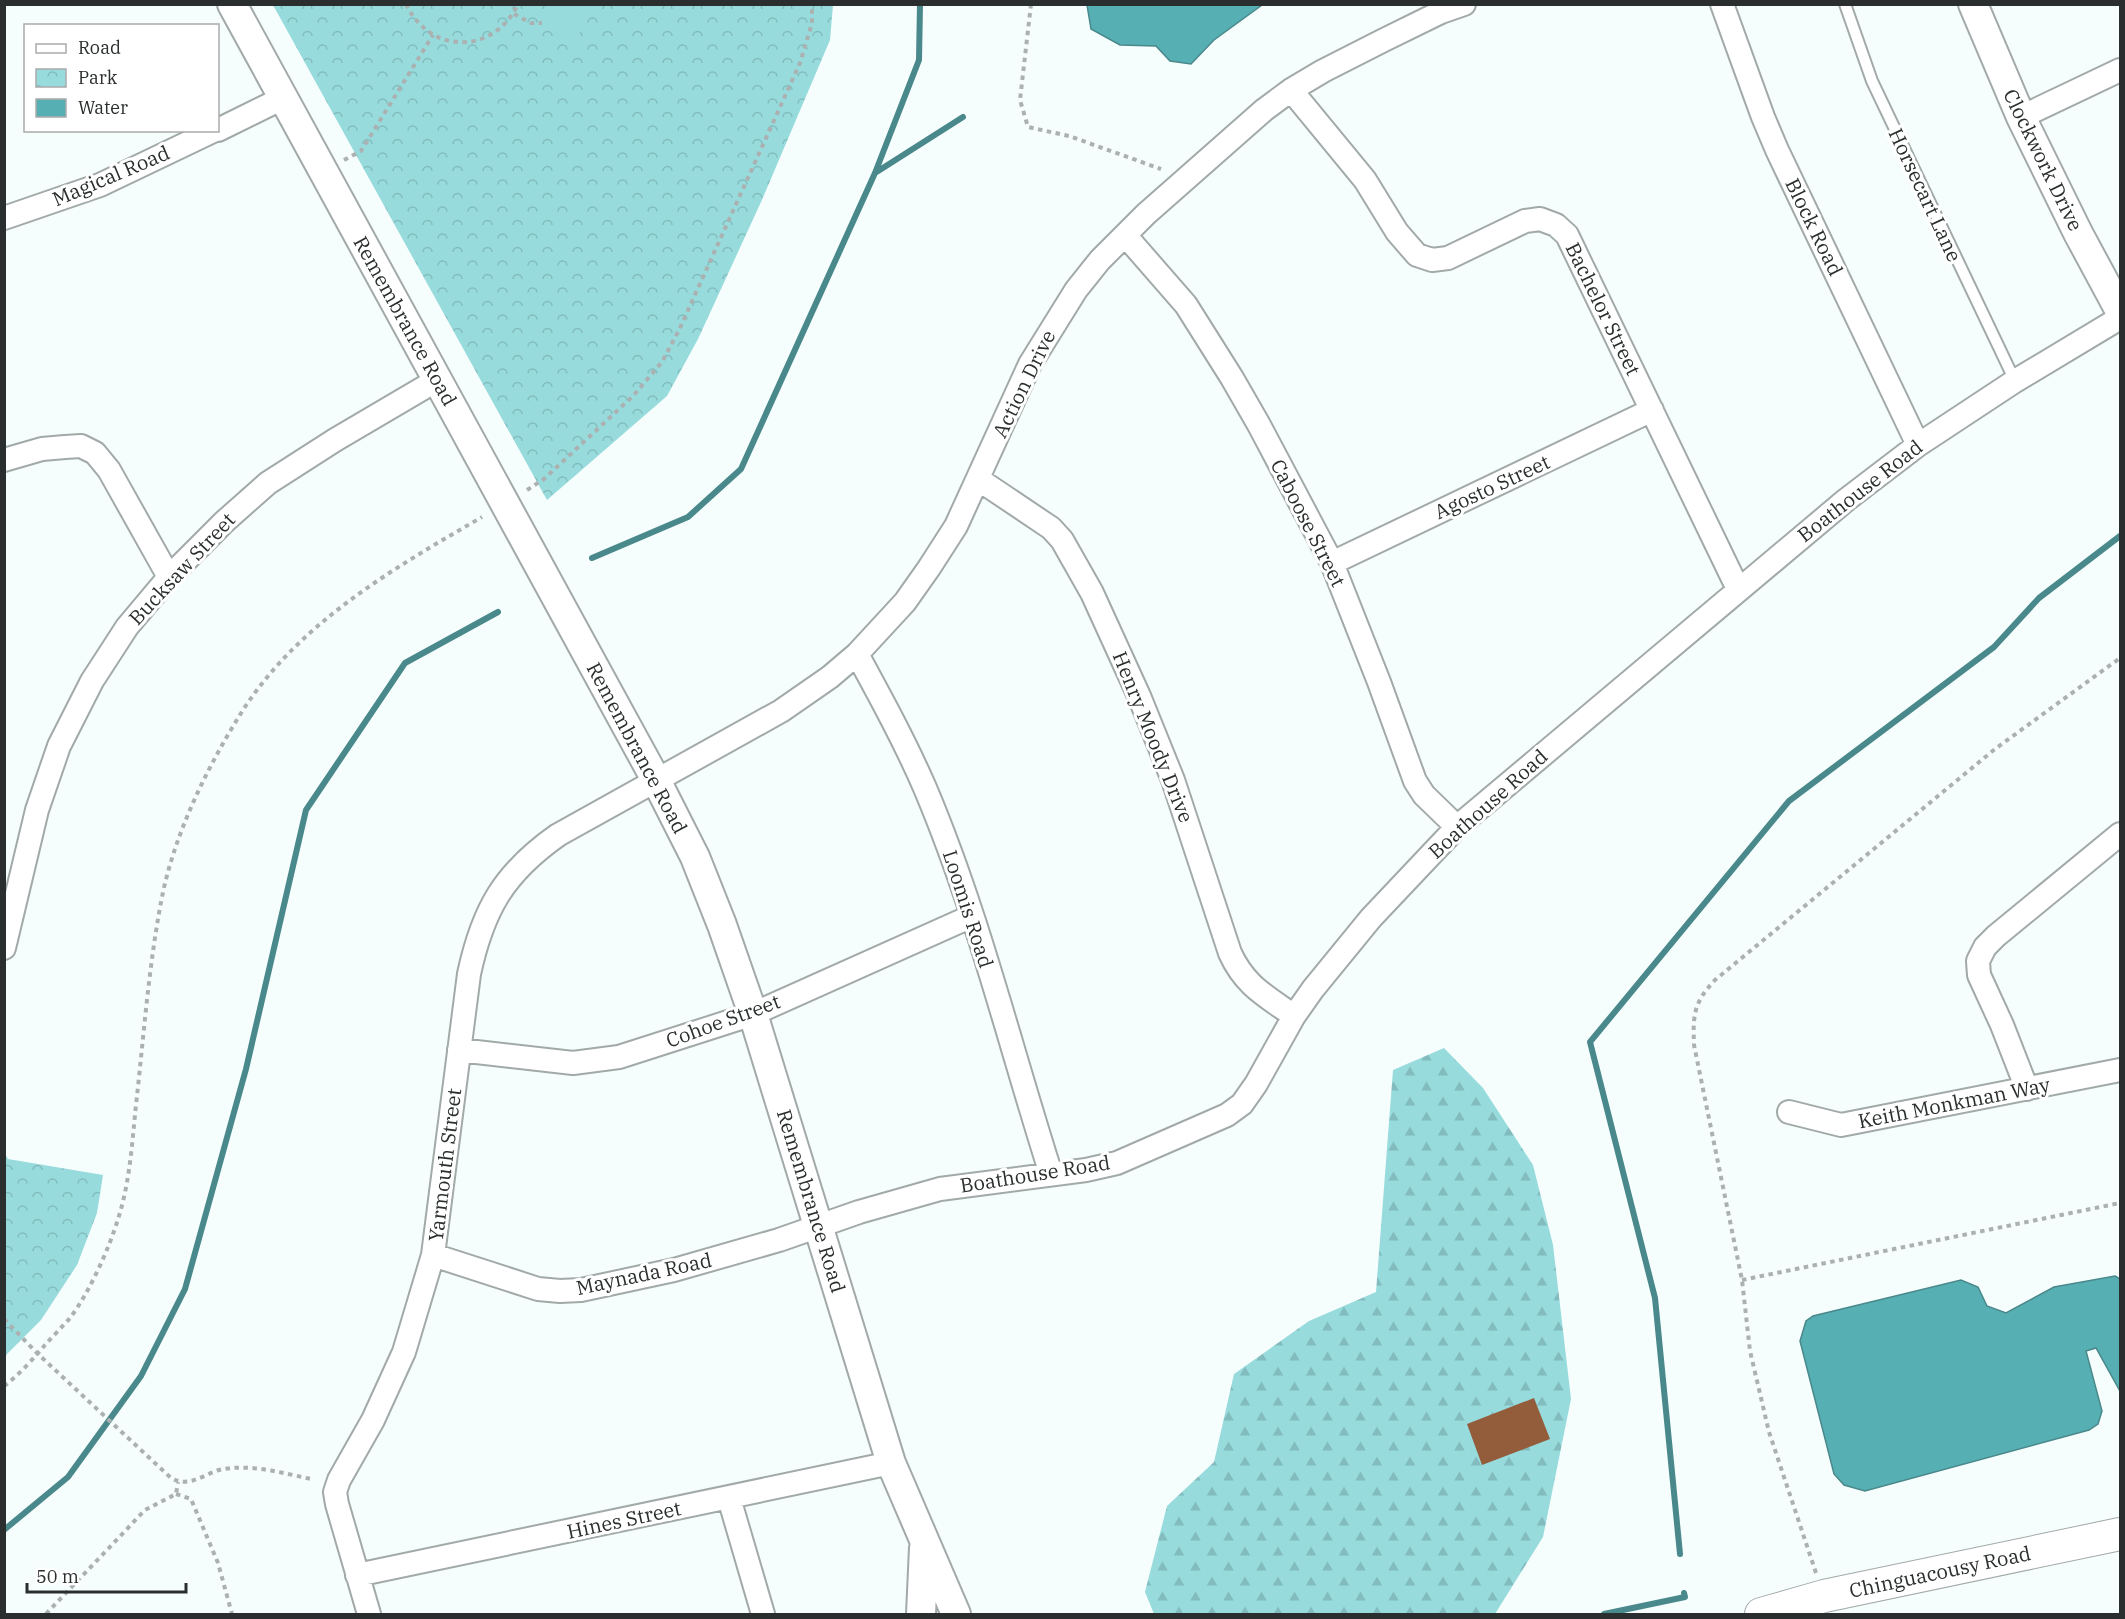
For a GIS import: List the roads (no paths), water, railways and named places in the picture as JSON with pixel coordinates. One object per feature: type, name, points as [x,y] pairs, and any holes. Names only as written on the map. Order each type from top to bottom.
[{"type":"main road","name":"Chinguacousy Road","points":[[1761,1614],[1824,1596],[2121,1534]]},
{"type":"street","name":"Remembrance Road","points":[[232,4],[656,780],[694,857],[722,925],[753,1014],[891,1463],[956,1614]]},
{"type":"street","name":"Action Drive","points":[[656,780],[781,711],[821,683],[857,654],[905,602],[956,526],[1030,364],[1049,331],[1076,290],[1125,235],[1264,110],[1291,90],[1364,50],[1441,12],[1464,4]]},
{"type":"street","name":"Block Road","points":[[1722,4],[1777,150],[1918,445]]},
{"type":"street","name":"Clockwork Drive","points":[[1973,4],[2021,117],[2083,243],[2121,312]]},
{"type":"street","points":[[2021,117],[2121,70]]},
{"type":"street","name":"Bachelor Street","points":[[1291,90],[1365,180],[1397,232],[1417,255],[1432,260],[1448,258],[1525,222],[1540,219],[1556,225],[1567,235],[1738,589]]},
{"type":"street","name":"Magical Road","points":[[219,129],[283,99]]},
{"type":"street","name":"Magical Road","points":[[4,218],[100,185],[212,132]]},
{"type":"street","name":"Caboose Street","points":[[1125,235],[1186,305],[1232,378],[1332,563],[1380,682],[1415,781],[1424,795],[1456,827]]},
{"type":"street","name":"Boathouse Road","points":[[819,1226],[940,1189],[1086,1170],[1117,1163],[1227,1115],[1242,1104],[1256,1084],[1294,1016],[1313,989],[1371,918],[1456,827],[1845,500],[1918,445],[2015,381],[2121,318]]},
{"type":"street","name":"Bucksaw Street","points":[[4,948],[37,810],[59,746],[92,681],[127,627],[169,577],[224,522],[268,483],[335,440],[437,380]]},
{"type":"street","name":"Agosto Street","points":[[1332,563],[1652,410]]},
{"type":"street","points":[[4,460],[42,449],[65,447],[81,446],[94,453],[109,470],[169,577]]},
{"type":"street","name":"Henry Moody Drive","points":[[978,479],[1051,528],[1073,557],[1110,630],[1152,727],[1173,780],[1230,953],[1238,970],[1250,984],[1294,1016]]},
{"type":"street","name":"Loomis Road","points":[[857,654],[900,733],[925,789],[972,916],[1051,1174]]},
{"type":"street","name":"Yarmouth Street","points":[[369,1614],[336,1504],[335,1492],[339,1480],[373,1420],[404,1352],[433,1255],[474,947],[494,898],[535,851],[558,835],[656,780]]},
{"type":"street","points":[[2026,1089],[2002,1025],[1979,975],[1978,961],[1985,947],[1996,936],[2121,834]]},
{"type":"street","name":"Cohoe Street","points":[[459,1050],[573,1063],[619,1057],[753,1014],[972,916]]},
{"type":"street","name":"Keith Monkman Way","points":[[1789,1112],[1841,1125],[2121,1070]]},
{"type":"street","name":"Maynada Road","points":[[433,1255],[537,1288],[560,1291],[580,1290],[684,1267],[819,1226]]},
{"type":"street","name":"Hines Street","points":[[357,1575],[891,1463]]},
{"type":"street","points":[[729,1498],[763,1614]]},
{"type":"street","name":"Remembrance Road","points":[[921,1614],[924,1543]]},
{"type":"lane","name":"Horsecart Lane","points":[[1845,4],[1872,81],[2015,381]]},
{"type":"water","points":[[1087,4],[1262,5],[1214,40],[1191,64],[1170,61],[1156,46],[1120,45],[1091,29]]},
{"type":"water","points":[[2115,1276],[2120,1279],[2120,1391],[2096,1348],[2086,1351],[2102,1411],[2098,1424],[2089,1430],[1865,1491],[1844,1485],[1834,1474],[1800,1341],[1806,1321],[1813,1316],[1961,1280],[1978,1287],[1987,1306],[2006,1313],[2054,1287]]},
{"type":"waterway","points":[[592,558],[688,517],[741,469],[875,173],[919,60],[920,4]]},
{"type":"waterway","points":[[875,173],[963,117]]},
{"type":"waterway","points":[[1680,1554],[1655,1298],[1590,1042],[1789,801],[1994,647],[2039,598],[2120,536]]},
{"type":"waterway","points":[[4,1530],[68,1477],[141,1376],[185,1289],[246,1069],[306,810],[405,663],[498,612]]},
{"type":"waterway","points":[[1604,1614],[1685,1597],[1684,1593]]}]
